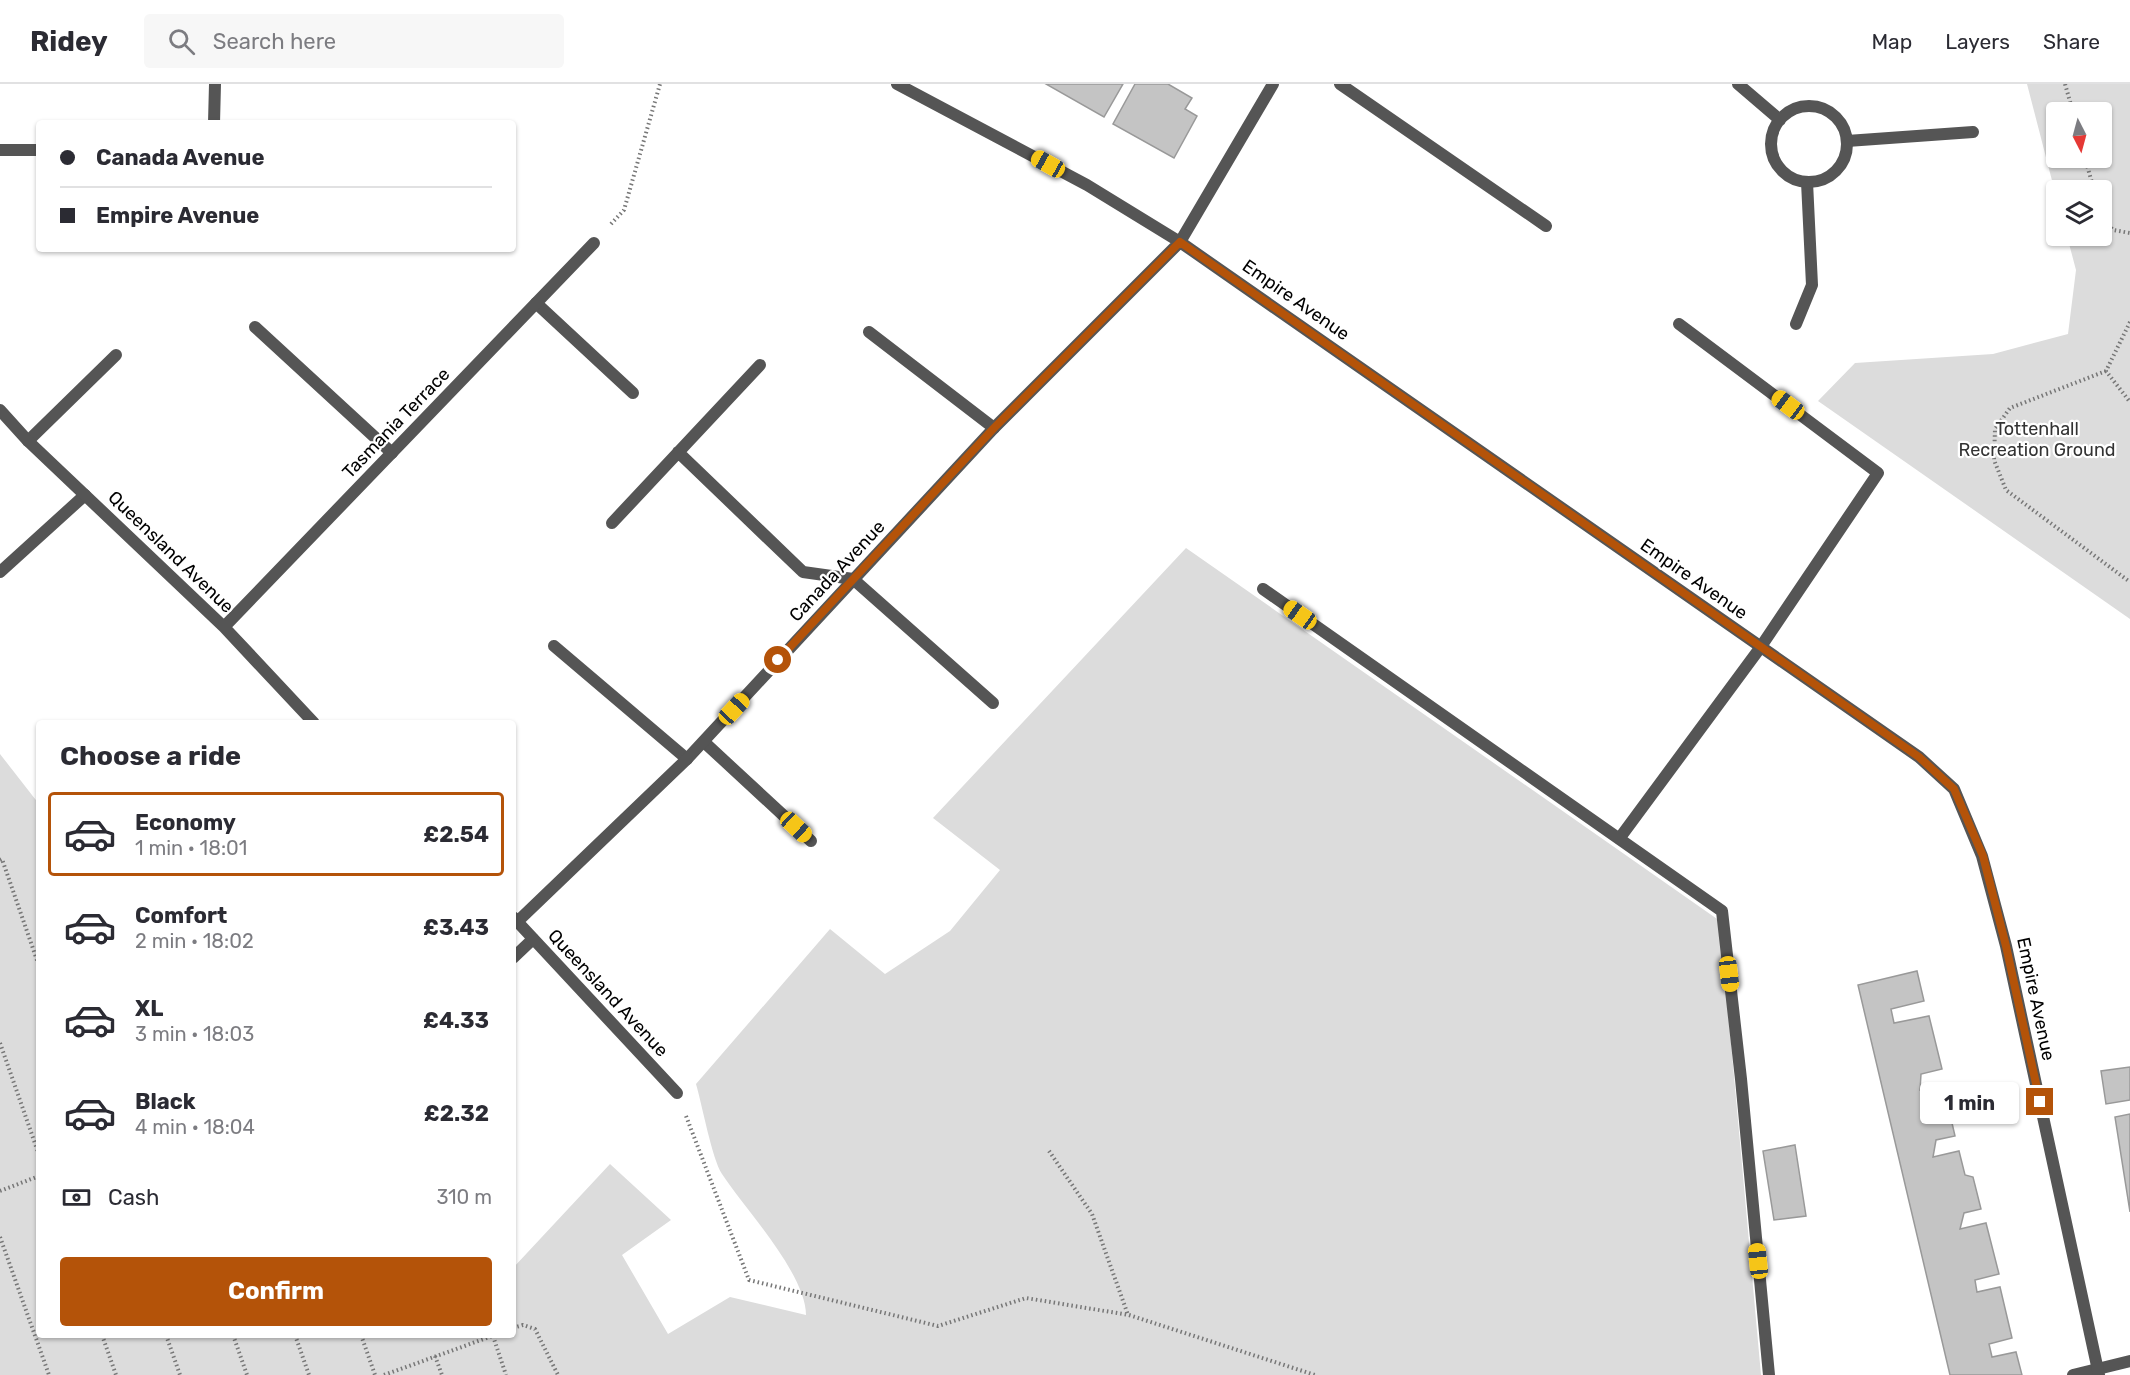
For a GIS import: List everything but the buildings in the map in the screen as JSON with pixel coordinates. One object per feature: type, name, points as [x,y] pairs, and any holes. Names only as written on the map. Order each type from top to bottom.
[{"type":"street","points":[[214,120],[215,84]]},
{"type":"street","name":"Empire Avenue","points":[[897,84],[1087,185],[1180,242],[1919,757],[1954,789],[1983,856],[2006,946],[2098,1372]]},
{"type":"street","name":"Canada Avenue","points":[[516,919],[704,742],[994,428],[1180,242],[1273,84]]},
{"type":"street","points":[[1340,84],[1546,226]]},
{"type":"street","points":[[1738,84],[1780,120]]},
{"type":"street","points":[[1819,107],[1831,113],[1840,122],[1847,141],[1841,166],[1832,175],[1820,181],[1794,180],[1783,172],[1773,157],[1771,144],[1773,131],[1780,120],[1799,108],[1819,107]]},
{"type":"street","points":[[1847,141],[1973,132]]},
{"type":"street","points":[[0,150],[36,150]]},
{"type":"street","points":[[1796,324],[1812,285],[1807,182]]},
{"type":"street","name":"Tasmania Terrace","points":[[224,627],[594,243]]},
{"type":"street","points":[[536,303],[633,393]]},
{"type":"street","points":[[1619,838],[1760,648],[1878,473],[1679,324]]},
{"type":"street","points":[[255,327],[392,453]]},
{"type":"street","points":[[870,332],[994,428]]},
{"type":"street","points":[[28,441],[116,355]]},
{"type":"street","points":[[612,523],[760,365]]},
{"type":"street","name":"Queensland Avenue","points":[[0,410],[28,441],[224,627],[311,720]]},
{"type":"street","points":[[678,452],[803,572],[853,579],[993,703]]},
{"type":"street","points":[[0,572],[85,495]]},
{"type":"street","points":[[1263,589],[1722,911],[1741,1078],[1769,1375]]},
{"type":"street","points":[[554,646],[687,759]]},
{"type":"street","points":[[704,742],[812,841]]},
{"type":"street","name":"Queensland Avenue","points":[[516,921],[677,1093]]},
{"type":"street","points":[[516,955],[533,939]]},
{"type":"street","points":[[2073,1375],[2098,1372],[2130,1361]]},
{"type":"path","points":[[594,243],[624,210],[660,84]]},
{"type":"path","points":[[2065,84],[2070,102]]},
{"type":"path","points":[[2112,229],[2130,233]]},
{"type":"path","points":[[2130,322],[2106,371],[2010,408],[1995,429],[1994,460],[2006,490],[2130,582]]},
{"type":"path","points":[[2106,371],[2130,402]]},
{"type":"path","points":[[0,860],[2,859],[36,957]]},
{"type":"path","points":[[0,1043],[36,1146]]},
{"type":"path","points":[[677,1093],[749,1280],[938,1326],[1026,1298],[1129,1316],[1315,1375]]},
{"type":"path","points":[[1049,1151],[1092,1215],[1129,1316]]},
{"type":"path","points":[[0,1191],[36,1177]]},
{"type":"path","points":[[0,1237],[49,1375]]},
{"type":"path","points":[[516,1327],[523,1325],[535,1329],[558,1375]]},
{"type":"path","points":[[103,1338],[116,1375]]},
{"type":"path","points":[[167,1338],[180,1375]]},
{"type":"path","points":[[234,1338],[247,1375]]},
{"type":"path","points":[[296,1338],[309,1375]]},
{"type":"path","points":[[362,1338],[375,1375]]},
{"type":"path","points":[[384,1375],[486,1338]]},
{"type":"path","points":[[495,1338],[506,1375]]},
{"type":"path","points":[[435,1356],[442,1375]]},
{"type":"green space","name":"Tottenhall Recreation Ground","points":[[2027,84],[2130,84],[2130,619],[1818,401],[1855,363],[1993,354],[2068,334],[2076,270],[2070,246],[2112,246],[2112,180],[2052,180],[2049,168],[2112,168],[2112,102],[2046,102],[2046,157]]},
{"type":"green space","points":[[1186,548],[1720,921],[1761,1375],[0,1375],[0,754],[36,800],[36,1338],[516,1338],[516,1265],[610,1164],[671,1220],[622,1255],[668,1334],[730,1297],[806,1315],[796,1281],[785,1262],[718,1167],[696,1084],[830,929],[885,974],[950,931],[1000,870],[933,818]]},
{"type":"route","points":[[778,660],[994,428],[1180,242],[1556,503],[1760,648],[1837,699],[1919,757],[1954,789],[1983,856],[2006,946],[2040,1102]]}]
